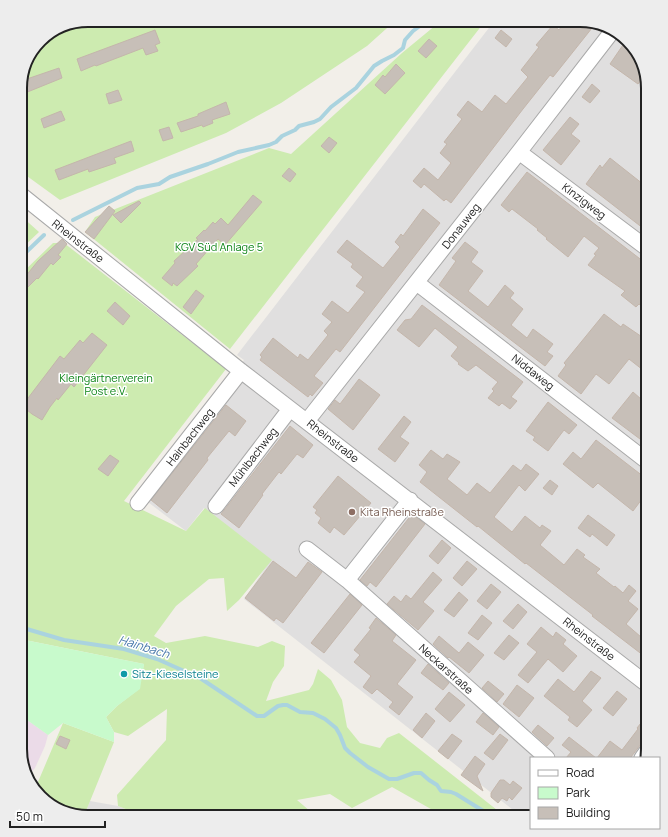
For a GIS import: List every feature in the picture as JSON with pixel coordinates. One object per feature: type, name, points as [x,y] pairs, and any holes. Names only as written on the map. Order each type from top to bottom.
[{"type":"street","name":"Donauweg","points":[[307,421],[417,283],[610,35]]},
{"type":"street","name":"Kinzigweg","points":[[519,152],[641,244]]},
{"type":"street","name":"Rheinstraße","points":[[27,200],[241,371],[641,680]]},
{"type":"street","name":"Niddaweg","points":[[417,283],[641,457]]},
{"type":"street","name":"Hainbachweg","points":[[138,503],[241,371]]},
{"type":"street","name":"Mühlbachweg","points":[[216,506],[290,409]]},
{"type":"street","points":[[347,580],[410,500]]},
{"type":"street","name":"Neckarstraße","points":[[307,549],[347,580],[546,757]]},
{"type":"shaded area","points":[[490,27],[584,27],[603,32],[620,42],[635,61],[641,88],[640,757],[530,757],[530,810],[513,810],[244,599],[271,560],[204,508],[186,531],[140,496],[244,360],[237,355]]},
{"type":"shaded area","points":[[27,720],[48,735],[45,746],[32,772],[29,764],[27,749]]},
{"type":"shaded area","points":[[90,801],[118,806],[128,810],[88,810],[86,810]]},
{"type":"green space","points":[[88,27],[388,27],[367,46],[281,103],[226,133],[60,200],[27,176],[27,84],[29,73],[33,61],[40,51],[48,42],[58,35],[76,28]]},
{"type":"green space","name":"KGV Süd Anlage 5","points":[[434,27],[481,27],[230,349],[85,232],[95,217],[269,148],[291,154],[402,53]]},
{"type":"green space","points":[[27,221],[39,232],[27,243]]},
{"type":"green space","name":"Kleingärtnerverein Post e.V.","points":[[53,243],[64,243],[226,369],[124,501],[186,531],[205,508],[272,560],[239,600],[227,611],[224,578],[209,579],[176,606],[154,636],[166,643],[205,636],[258,647],[272,641],[285,646],[284,666],[273,682],[266,701],[309,690],[313,684],[318,669],[331,680],[342,700],[347,727],[360,743],[380,748],[387,738],[399,733],[497,810],[433,810],[392,787],[352,808],[330,794],[297,800],[309,810],[128,810],[118,806],[117,795],[166,740],[167,709],[128,736],[114,732],[106,717],[117,706],[139,689],[144,664],[27,640],[27,268]]},
{"type":"green space","points":[[27,640],[144,664],[140,689],[117,706],[106,717],[114,732],[114,742],[63,723],[48,735],[27,720]]},
{"type":"green space","points":[[63,723],[114,742],[87,810],[73,808],[61,804],[48,795],[37,783]]},
{"type":"building","points":[[551,27],[555,27],[559,30],[561,27],[592,28],[553,77],[550,75],[451,203],[446,199],[444,201],[424,184],[421,188],[413,181],[424,168],[438,180],[451,163],[440,153],[447,144],[444,142],[462,119],[457,115],[468,101],[482,112],[495,95],[506,104],[528,77],[521,70],[539,47],[536,45]]},
{"type":"building","points":[[155,30],[160,43],[155,45],[158,51],[146,55],[143,48],[81,71],[77,59]]},
{"type":"building","points":[[501,30],[512,39],[506,47],[495,38]]},
{"type":"building","points":[[429,39],[437,46],[426,58],[418,51]]},
{"type":"building","points":[[623,45],[635,61],[640,81],[638,84],[610,64]]},
{"type":"building","points":[[396,64],[405,73],[385,94],[375,85],[383,75],[385,77]]},
{"type":"building","points":[[59,68],[62,78],[27,92],[28,79]]},
{"type":"building","points":[[592,84],[600,91],[590,103],[582,97]]},
{"type":"building","points":[[118,90],[122,100],[109,104],[106,94]]},
{"type":"building","points":[[226,102],[230,114],[212,120],[213,123],[203,127],[202,125],[181,132],[177,123],[198,116],[198,114]]},
{"type":"building","points":[[61,111],[65,120],[44,128],[41,119]]},
{"type":"building","points":[[570,117],[579,124],[571,134],[580,141],[561,165],[543,150]]},
{"type":"building","points":[[169,127],[173,138],[163,141],[159,130]]},
{"type":"building","points":[[329,137],[337,143],[329,153],[321,146]]},
{"type":"building","points":[[131,141],[134,151],[114,158],[116,163],[89,172],[88,169],[59,180],[55,170]]},
{"type":"building","points":[[610,158],[641,182],[641,227],[586,184],[600,165],[602,168]]},
{"type":"building","points":[[289,168],[296,174],[290,182],[282,176]]},
{"type":"building","points":[[527,172],[641,260],[641,306],[639,304],[636,307],[621,295],[625,291],[588,265],[596,255],[594,254],[599,248],[584,236],[568,257],[546,239],[547,238],[537,230],[538,229],[512,209],[509,212],[501,205]]},
{"type":"building","points":[[253,195],[262,202],[225,245],[218,239],[196,264],[198,266],[177,286],[173,283],[172,286],[162,278],[175,263],[174,261],[198,239],[196,238],[204,230],[205,231],[213,222],[215,224],[221,218],[228,225]]},
{"type":"building","points":[[139,201],[141,203],[121,223],[113,215]]},
{"type":"building","points":[[109,206],[115,211],[94,239],[85,232]]},
{"type":"building","points":[[423,209],[440,223],[340,352],[336,349],[314,376],[323,383],[312,396],[310,394],[308,397],[260,360],[262,357],[260,355],[273,338],[298,358],[300,354],[308,360],[328,335],[324,331],[332,322],[322,314],[332,301],[348,313],[365,292],[356,286],[363,277],[351,267],[353,264],[337,252],[347,240],[383,268],[400,247],[395,242],[401,234],[403,236]]},
{"type":"building","points":[[62,239],[67,244],[58,255],[61,257],[53,265],[51,263],[38,279],[37,278],[27,288],[27,274],[38,261]]},
{"type":"building","points":[[465,242],[478,252],[471,262],[483,271],[468,291],[488,307],[505,285],[514,293],[510,298],[523,309],[511,325],[527,338],[533,329],[553,344],[547,352],[553,356],[545,366],[439,285],[456,261],[452,258]]},
{"type":"building","points":[[196,290],[204,296],[191,314],[183,307]]},
{"type":"building","points":[[115,302],[130,316],[123,325],[107,311]]},
{"type":"building","points":[[422,305],[523,382],[511,397],[517,401],[510,409],[502,403],[499,406],[488,398],[494,391],[492,389],[498,382],[476,365],[468,371],[458,364],[459,363],[451,356],[458,347],[435,328],[419,347],[397,330],[405,320],[411,319]]},
{"type":"building","points":[[604,314],[621,327],[623,324],[641,336],[641,368],[629,359],[609,384],[596,374],[581,394],[558,376],[566,365],[564,363]]},
{"type":"building","points":[[92,333],[107,345],[74,387],[71,384],[58,400],[57,398],[42,420],[32,414],[27,410],[27,399],[60,356],[64,359],[80,340],[83,343]]},
{"type":"building","points":[[359,379],[380,395],[353,430],[328,409],[335,400],[340,404]]},
{"type":"building","points":[[633,392],[641,399],[641,440],[612,418]]},
{"type":"building","points":[[548,402],[577,425],[569,434],[564,430],[548,451],[533,440],[535,437],[526,431]]},
{"type":"building","points":[[226,405],[246,421],[235,436],[229,431],[207,458],[208,460],[167,513],[151,500]]},
{"type":"building","points":[[404,416],[411,422],[400,437],[409,443],[395,462],[378,449]]},
{"type":"building","points":[[290,426],[313,445],[303,458],[297,454],[281,474],[279,472],[239,528],[221,514]]},
{"type":"building","points":[[596,440],[641,475],[641,500],[633,511],[598,483],[593,488],[563,464],[573,452],[581,459]]},
{"type":"building","points":[[431,450],[443,459],[447,454],[460,462],[447,479],[467,495],[477,483],[490,493],[513,465],[521,471],[526,464],[539,474],[525,491],[519,485],[494,517],[512,532],[525,516],[540,528],[542,525],[551,531],[540,545],[564,565],[577,549],[585,555],[583,557],[600,569],[596,573],[614,587],[615,586],[623,593],[629,585],[636,591],[628,601],[638,609],[626,624],[641,637],[641,654],[420,482],[427,472],[419,465]]},
{"type":"building","points":[[110,455],[119,461],[108,476],[98,469]]},
{"type":"building","points":[[338,476],[371,503],[344,535],[334,527],[330,533],[318,523],[321,518],[315,513],[317,510],[313,507]]},
{"type":"building","points":[[550,480],[558,486],[552,495],[543,488]]},
{"type":"building","points":[[412,514],[425,524],[376,587],[370,582],[367,586],[360,580]]},
{"type":"building","points":[[588,515],[615,535],[607,546],[592,534],[590,537],[578,528]]},
{"type":"building","points":[[442,540],[451,548],[438,564],[429,556]]},
{"type":"building","points":[[273,561],[296,578],[308,562],[322,572],[283,623],[276,618],[274,621],[245,598]]},
{"type":"building","points":[[467,561],[477,569],[462,586],[453,578]]},
{"type":"building","points":[[433,572],[442,580],[423,602],[434,611],[418,630],[387,604],[394,596],[401,602],[406,595],[411,599]]},
{"type":"building","points":[[491,584],[501,592],[487,609],[477,601]]},
{"type":"building","points":[[459,592],[468,600],[454,617],[444,610]]},
{"type":"building","points":[[350,594],[362,605],[324,653],[311,643]]},
{"type":"building","points":[[518,604],[527,612],[513,629],[503,621]]},
{"type":"building","points":[[482,615],[492,623],[478,640],[468,633]]},
{"type":"building","points":[[376,618],[396,635],[392,641],[416,660],[397,684],[413,697],[399,715],[389,707],[393,702],[377,689],[372,694],[363,687],[371,676],[354,662],[360,655],[354,650],[371,629],[369,628]]},
{"type":"building","points":[[541,627],[553,637],[556,632],[566,640],[563,644],[577,656],[563,672],[548,659],[528,683],[518,675],[537,652],[527,644]]},
{"type":"building","points":[[509,635],[519,643],[504,660],[494,653]]},
{"type":"building","points":[[439,636],[459,653],[468,642],[484,655],[469,673],[449,657],[448,658],[433,644]]},
{"type":"building","points":[[428,664],[449,683],[443,690],[421,673]]},
{"type":"building","points":[[591,671],[601,678],[582,701],[592,710],[577,727],[568,720],[570,717],[544,696],[558,679],[574,692]]},
{"type":"building","points":[[488,681],[504,694],[497,702],[482,688]]},
{"type":"building","points":[[517,685],[534,698],[519,717],[503,704]]},
{"type":"building","points":[[617,691],[627,699],[613,716],[603,708]]},
{"type":"building","points":[[449,692],[465,705],[450,722],[435,709]]},
{"type":"building","points":[[426,713],[435,721],[422,738],[413,730]]},
{"type":"building","points":[[483,713],[499,727],[493,735],[476,722]]},
{"type":"building","points":[[641,723],[641,744],[631,757],[598,757],[610,741],[622,750],[638,729],[637,728]]},
{"type":"building","points":[[538,725],[554,738],[547,746],[532,732]]},
{"type":"building","points":[[452,734],[462,741],[448,759],[438,751]]},
{"type":"building","points":[[500,734],[508,740],[493,760],[484,753]]},
{"type":"building","points":[[60,736],[70,740],[66,749],[56,744]]},
{"type":"building","points":[[569,737],[595,757],[567,757],[571,752],[562,745]]},
{"type":"building","points":[[475,756],[485,764],[477,776],[483,791],[461,775]]},
{"type":"building","points":[[500,780],[504,780],[510,785],[513,781],[522,788],[512,800],[509,797],[507,801],[502,798],[498,803],[491,797],[491,793]]},
{"type":"waterway","points":[[73,220],[137,188],[159,184],[170,177],[238,152],[269,145],[276,142],[282,136],[295,130],[299,126],[320,119],[331,107],[356,88],[374,66],[394,55],[403,48],[405,40],[418,27]]},
{"type":"waterway","points":[[27,251],[44,235]]},
{"type":"waterway","name":"Hainbach","points":[[27,629],[64,640],[124,649],[157,659],[200,678],[257,716],[264,716],[278,706],[283,705],[287,705],[300,712],[313,713],[325,719],[336,728],[345,748],[368,767],[389,779],[397,779],[414,773],[421,773],[437,785],[441,791],[456,794],[482,810]]},
{"type":"place","name":"Kita Rheinstraße","points":[[352,512]]},
{"type":"place","name":"Sitz-Kieselsteine","points":[[124,674]]}]
